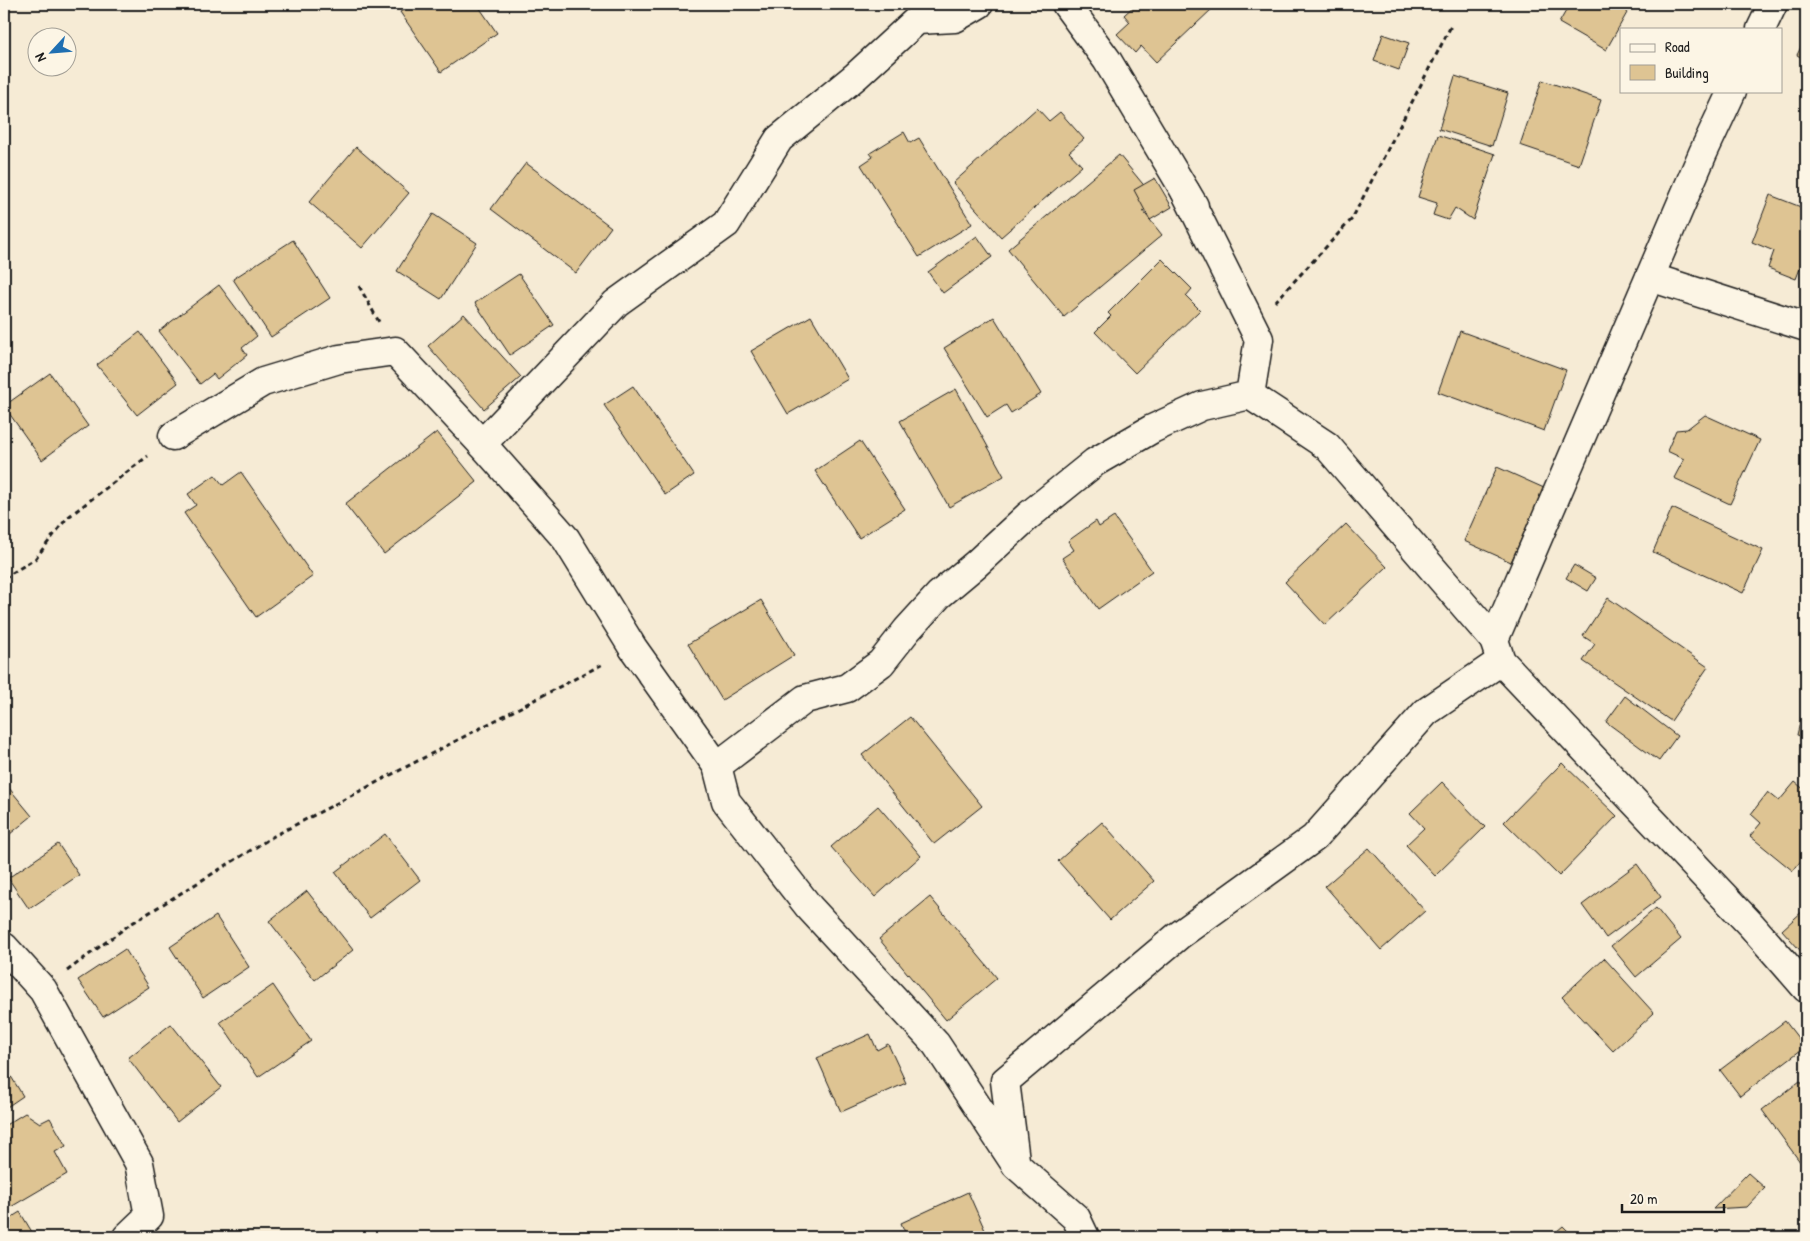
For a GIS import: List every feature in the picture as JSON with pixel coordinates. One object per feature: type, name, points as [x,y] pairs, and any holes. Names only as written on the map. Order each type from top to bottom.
[{"type":"street","points":[[482,444],[616,303],[726,224],[779,139],[856,76],[917,20],[955,18],[979,4]]},
{"type":"street","points":[[1066,4],[1107,60],[1202,221]]},
{"type":"street","points":[[1761,28],[1773,4]]},
{"type":"street","points":[[1016,1165],[1006,1081],[1178,936],[1314,838],[1426,712],[1497,650],[1650,277],[1732,92]]},
{"type":"street","points":[[1185,191],[1259,339],[1250,395]]},
{"type":"street","points":[[1650,277],[1806,327]]},
{"type":"street","points":[[163,444],[263,382],[339,359],[395,351],[482,444],[566,539],[633,648],[717,766],[726,801],[809,907],[936,1044],[1016,1165],[1076,1218],[1085,1237]]},
{"type":"street","points":[[717,766],[805,699],[847,688],[881,663],[907,630],[939,595],[1028,516],[1095,462],[1152,429],[1202,406],[1250,395],[1327,446],[1497,650],[1745,918],[1806,988]]},
{"type":"street","points":[[4,947],[43,990],[139,1163],[149,1216],[127,1237]]},
{"type":"path","points":[[1252,326],[1352,219],[1452,24]]},
{"type":"path","points":[[359,286],[395,351]]},
{"type":"path","points":[[4,578],[35,559],[67,518],[163,444]]},
{"type":"path","points":[[43,990],[128,925],[274,836],[430,756],[633,648]]},
{"type":"building","points":[[413,4],[477,4],[497,33],[441,72],[400,12]]},
{"type":"building","points":[[1136,4],[1209,4],[1213,8],[1156,62],[1141,46],[1135,53],[1117,34],[1130,22],[1124,15]]},
{"type":"building","points":[[1570,4],[1632,4],[1606,50],[1559,23]]},
{"type":"building","points":[[1383,34],[1409,43],[1399,70],[1374,61]]},
{"type":"building","points":[[1806,37],[1806,60],[1797,55]]},
{"type":"building","points":[[1455,76],[1508,93],[1492,146],[1439,129]]},
{"type":"building","points":[[1542,80],[1601,100],[1579,165],[1520,145]]},
{"type":"building","points":[[1037,108],[1049,121],[1060,112],[1084,139],[1069,152],[1082,166],[1001,237],[953,183]]},
{"type":"building","points":[[904,132],[910,143],[919,138],[972,224],[919,257],[861,165],[873,157],[870,153]]},
{"type":"building","points":[[1438,135],[1495,154],[1473,220],[1455,208],[1448,220],[1433,215],[1437,203],[1418,197]]},
{"type":"building","points":[[356,147],[409,193],[362,248],[309,202]]},
{"type":"building","points":[[1119,155],[1156,200],[1143,211],[1162,235],[1064,317],[1008,249]]},
{"type":"building","points":[[526,163],[611,227],[576,273],[491,209]]},
{"type":"building","points":[[1155,178],[1172,207],[1150,220],[1134,190]]},
{"type":"building","points":[[1770,195],[1806,209],[1806,253],[1796,279],[1768,268],[1774,251],[1752,242]]},
{"type":"building","points":[[433,214],[477,243],[441,299],[397,271]]},
{"type":"building","points":[[977,236],[992,257],[943,293],[928,272]]},
{"type":"building","points":[[293,240],[330,298],[271,337],[233,279]]},
{"type":"building","points":[[1162,259],[1192,289],[1186,296],[1200,310],[1135,373],[1095,332],[1111,316],[1108,313]]},
{"type":"building","points":[[519,274],[554,325],[510,355],[475,303]]},
{"type":"building","points":[[219,285],[257,336],[242,348],[247,355],[217,379],[213,374],[200,384],[159,331]]},
{"type":"building","points":[[464,314],[521,377],[484,409],[428,346]]},
{"type":"building","points":[[811,316],[848,379],[788,414],[751,351]]},
{"type":"building","points":[[994,317],[1041,394],[1011,413],[1006,405],[987,417],[944,348]]},
{"type":"building","points":[[1460,331],[1566,370],[1544,431],[1438,392]]},
{"type":"building","points":[[140,332],[178,383],[137,415],[97,365]]},
{"type":"building","points":[[50,373],[88,426],[42,460],[4,406]]},
{"type":"building","points":[[633,386],[694,475],[665,495],[604,405]]},
{"type":"building","points":[[956,389],[1004,476],[949,507],[900,421]]},
{"type":"building","points":[[1705,415],[1760,440],[1730,504],[1674,478],[1684,459],[1667,451],[1676,430],[1687,429]]},
{"type":"building","points":[[437,432],[477,482],[384,554],[345,504]]},
{"type":"building","points":[[860,441],[905,509],[859,538],[815,471]]},
{"type":"building","points":[[1497,467],[1544,488],[1511,562],[1464,541]]},
{"type":"building","points":[[241,472],[313,576],[256,617],[184,513],[196,505],[188,494],[215,475],[223,485]]},
{"type":"building","points":[[1672,508],[1763,550],[1743,593],[1653,552]]},
{"type":"building","points":[[1114,517],[1152,571],[1098,609],[1062,558],[1074,550],[1068,541],[1096,521],[1099,527]]},
{"type":"building","points":[[1346,524],[1387,567],[1325,625],[1285,582]]},
{"type":"building","points":[[1574,565],[1596,578],[1588,591],[1566,578]]},
{"type":"building","points":[[1608,598],[1708,667],[1671,721],[1583,661],[1595,644],[1583,636]]},
{"type":"building","points":[[761,600],[794,655],[722,700],[688,644]]},
{"type":"building","points":[[1625,696],[1677,736],[1659,761],[1606,722]]},
{"type":"building","points":[[1806,697],[1806,737],[1797,735]]},
{"type":"building","points":[[910,717],[982,806],[934,844],[862,755]]},
{"type":"building","points":[[1562,763],[1617,816],[1559,876],[1504,822]]},
{"type":"building","points":[[4,782],[32,816],[4,839]]},
{"type":"building","points":[[1442,782],[1485,827],[1435,876],[1406,845],[1424,828],[1410,813]]},
{"type":"building","points":[[1795,782],[1806,791],[1806,854],[1793,871],[1750,836],[1761,823],[1751,814],[1768,792],[1779,801]]},
{"type":"building","points":[[878,806],[921,856],[875,897],[831,847]]},
{"type":"building","points":[[1102,822],[1154,881],[1110,920],[1058,861]]},
{"type":"building","points":[[385,834],[420,880],[370,918],[335,872]]},
{"type":"building","points":[[58,844],[79,875],[29,909],[8,878]]},
{"type":"building","points":[[1369,848],[1425,911],[1381,950],[1325,886]]},
{"type":"building","points":[[1637,864],[1661,897],[1606,938],[1582,905]]},
{"type":"building","points":[[307,891],[353,950],[315,980],[269,921]]},
{"type":"building","points":[[930,897],[997,978],[946,1020],[879,939]]},
{"type":"building","points":[[1656,908],[1681,939],[1636,977],[1611,946]]},
{"type":"building","points":[[1806,908],[1806,957],[1782,930]]},
{"type":"building","points":[[216,916],[249,967],[203,998],[170,947]]},
{"type":"building","points":[[125,949],[149,987],[103,1017],[78,980]]},
{"type":"building","points":[[1604,958],[1654,1013],[1613,1051],[1562,997]]},
{"type":"building","points":[[273,985],[311,1041],[258,1077],[220,1022]]},
{"type":"building","points":[[1785,1021],[1805,1047],[1740,1096],[1720,1070]]},
{"type":"building","points":[[171,1024],[221,1087],[177,1122],[128,1058]]},
{"type":"building","points":[[870,1034],[877,1050],[888,1044],[906,1083],[841,1112],[817,1058]]},
{"type":"building","points":[[4,1065],[23,1096],[4,1109]]},
{"type":"building","points":[[1800,1081],[1806,1089],[1806,1170],[1762,1110]]},
{"type":"building","points":[[25,1113],[40,1123],[50,1118],[66,1146],[55,1152],[67,1174],[4,1211],[4,1126]]},
{"type":"building","points":[[1748,1173],[1765,1188],[1747,1207],[1713,1209]]},
{"type":"building","points":[[968,1192],[988,1237],[907,1237],[901,1223]]},
{"type":"building","points":[[20,1212],[35,1237],[4,1237],[4,1222]]},
{"type":"building","points":[[1563,1226],[1574,1237],[1550,1237]]}]
